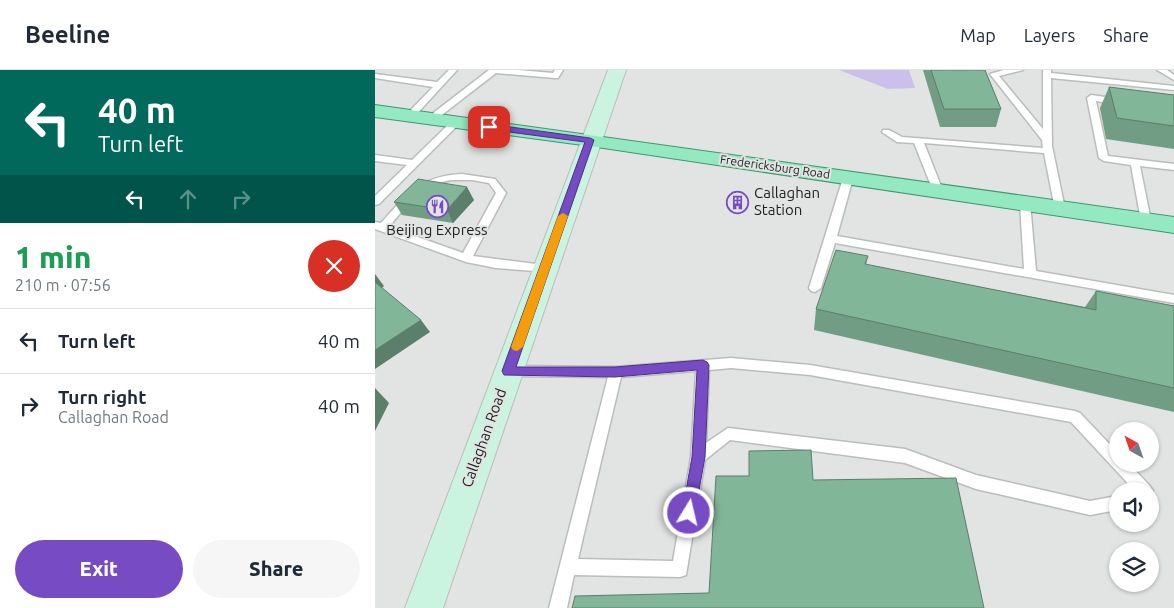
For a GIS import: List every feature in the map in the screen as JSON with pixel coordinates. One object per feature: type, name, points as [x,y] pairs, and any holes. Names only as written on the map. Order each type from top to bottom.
[{"type":"main road","name":"Callaghan Road","points":[[424,608],[590,140],[617,70]]},
{"type":"main road","name":"Fredericksburg Road","points":[[375,112],[590,140],[1174,225]]},
{"type":"lane","points":[[410,116],[453,70]]},
{"type":"lane","points":[[431,119],[493,70],[555,76],[559,70]]},
{"type":"lane","points":[[1019,70],[994,74],[1047,140]]},
{"type":"lane","points":[[1161,70],[1174,78]]},
{"type":"lane","points":[[1060,208],[1048,151],[1047,72],[1174,88]]},
{"type":"lane","points":[[375,76],[389,76],[439,85]]},
{"type":"lane","points":[[1128,103],[1091,98],[1104,158],[1174,167]]},
{"type":"lane","points":[[375,202],[456,122]]},
{"type":"lane","points":[[886,132],[900,140],[1048,151]]},
{"type":"lane","points":[[918,140],[938,191]]},
{"type":"lane","points":[[375,158],[414,163]]},
{"type":"lane","points":[[1135,162],[1146,221]]},
{"type":"lane","points":[[466,258],[501,193],[492,181],[465,176],[438,180],[415,192],[378,226],[466,258],[496,264],[544,269]]},
{"type":"lane","points":[[815,288],[848,178]]},
{"type":"lane","points":[[1025,203],[1030,273]]},
{"type":"lane","points":[[831,239],[1174,299]]},
{"type":"lane","points":[[508,371],[615,372],[731,363],[810,370],[1075,417],[1109,453]]},
{"type":"lane","points":[[568,568],[680,569],[698,457],[703,365]]},
{"type":"lane","points":[[558,608],[615,372]]},
{"type":"lane","points":[[698,457],[728,434],[905,456],[976,482],[1091,508],[1109,504]]},
{"type":"lane","points":[[1127,472],[1136,482]]},
{"type":"shaded area","points":[[839,70],[909,70],[915,88],[888,89]]},
{"type":"building","points":[[931,70],[985,70],[1001,109],[944,109]]},
{"type":"building","points":[[1109,87],[1174,95],[1174,126],[1117,118]]},
{"type":"building","points":[[418,179],[467,187],[447,210],[394,202]]},
{"type":"building","points":[[836,250],[868,256],[865,264],[1096,310],[1096,291],[1174,306],[1174,388],[816,309]]},
{"type":"building","points":[[375,282],[421,320],[375,350]]},
{"type":"building","points":[[811,450],[813,480],[956,478],[984,608],[572,608],[575,596],[709,593],[716,476],[749,476],[749,451]]},
{"type":"slow traffic","points":[[517,347],[563,216]]},
{"type":"place","name":"Callaghan Station","points":[[738,202]]},
{"type":"place","name":"Beijing Express","points":[[437,207]]},
{"type":"route","points":[[489,127],[590,140],[508,371],[615,372],[703,365],[698,457],[689,513]]}]
